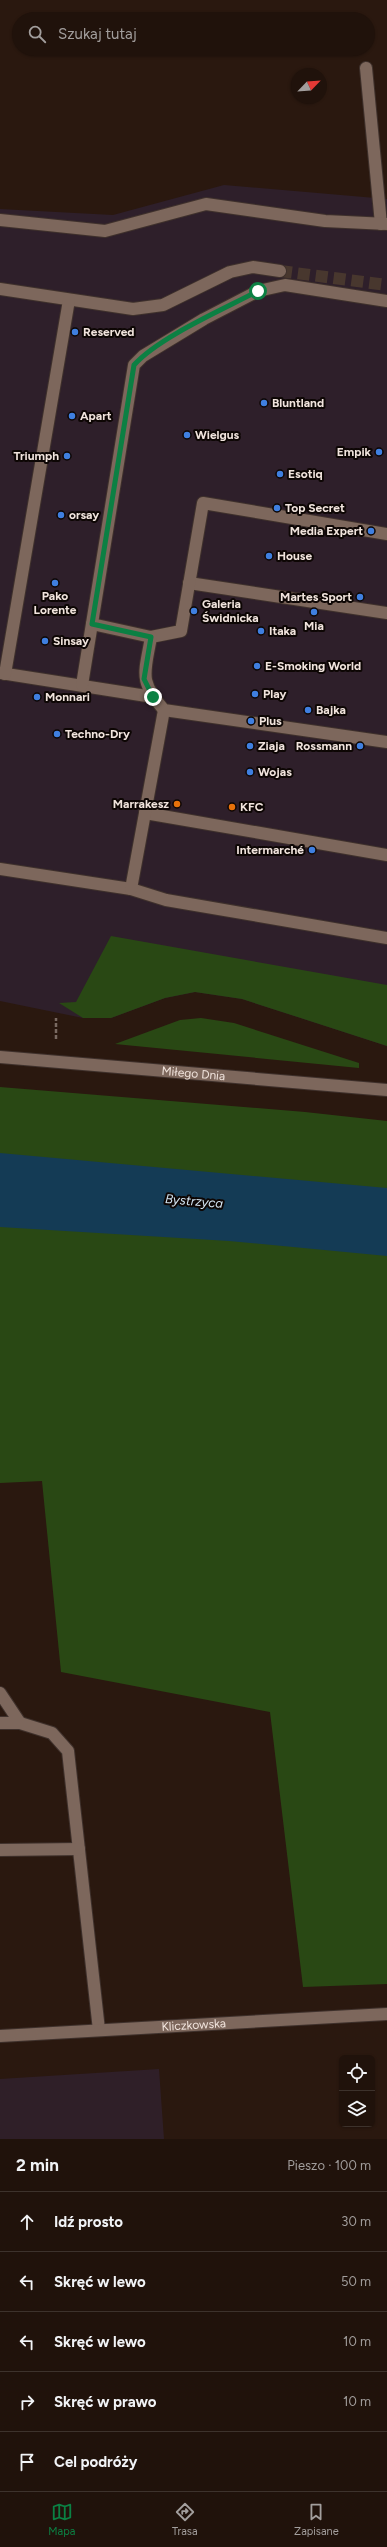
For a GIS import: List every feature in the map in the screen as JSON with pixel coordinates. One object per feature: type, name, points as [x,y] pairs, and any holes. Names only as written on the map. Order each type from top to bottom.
[{"type":"street","points":[[0,220],[105,231],[206,204],[325,221],[384,224],[366,68]]},
{"type":"street","points":[[0,289],[133,309],[163,305],[230,272],[253,267],[280,271]]},
{"type":"street","points":[[82,684],[134,365],[143,356],[204,319],[258,291],[286,285],[387,301]]},
{"type":"street","points":[[69,300],[3,674],[82,684],[153,697]]},
{"type":"street","points":[[92,624],[151,637],[181,631],[203,503],[387,534]]},
{"type":"street","points":[[189,583],[387,613]]},
{"type":"street","points":[[151,637],[144,679],[153,697],[164,710],[387,742]]},
{"type":"street","points":[[131,889],[164,710]]},
{"type":"street","points":[[145,813],[387,855]]},
{"type":"street","points":[[0,869],[131,889],[166,900],[387,938]]},
{"type":"street","name":"Miłego Dnia","points":[[0,1057],[387,1090]]},
{"type":"street","points":[[0,1693],[20,1723]]},
{"type":"street","points":[[0,1723],[20,1723],[52,1733],[68,1751],[98,2030]]},
{"type":"street","points":[[0,1850],[79,1849]]},
{"type":"street","name":"Kliczkowska","points":[[0,2036],[387,2014]]},
{"type":"shaded area","name":"Galeria Świdnicka","points":[[224,185],[387,199],[387,1046],[242,999],[195,992],[165,998],[111,1018],[83,1018],[0,1001],[0,209],[113,215]]},
{"type":"shaded area","points":[[159,2069],[164,2139],[0,2139],[0,2079]]},
{"type":"green space","points":[[111,936],[387,985],[387,1046],[242,999],[195,992],[165,998],[111,1018],[83,1018],[59,1003],[76,1002]]},
{"type":"green space","points":[[201,1018],[234,1023],[359,1063],[359,1068],[115,1044],[180,1020]]},
{"type":"green space","points":[[0,1087],[305,1112],[387,1121],[387,1984],[303,1987],[270,1712],[61,1672],[42,1481],[0,1483]]},
{"type":"water","name":"Bystrzyca","points":[[0,1153],[387,1188],[387,1256],[229,1241],[0,1227]]},
{"type":"tunnel","points":[[280,271],[387,285]]},
{"type":"place","name":"Reserved","points":[[75,332]]},
{"type":"place","name":"Bluntland","points":[[264,403]]},
{"type":"place","name":"Apart","points":[[72,416]]},
{"type":"place","name":"Wielgus","points":[[187,435]]},
{"type":"place","name":"Empik","points":[[379,452]]},
{"type":"place","name":"Triumph","points":[[67,456]]},
{"type":"place","name":"Esotiq","points":[[280,474]]},
{"type":"place","name":"Top Secret","points":[[277,508]]},
{"type":"place","name":"orsay","points":[[61,515]]},
{"type":"place","name":"Media Expert","points":[[371,531]]},
{"type":"place","name":"House","points":[[269,556]]},
{"type":"place","name":"Pako Lorente","points":[[55,583]]},
{"type":"place","name":"Martes Sport","points":[[360,597]]},
{"type":"place","name":"Galeria Świdnicka","points":[[194,611]]},
{"type":"place","name":"Mia","points":[[314,612]]},
{"type":"place","name":"Itaka","points":[[261,631]]},
{"type":"place","name":"Sinsay","points":[[45,641]]},
{"type":"place","name":"E-Smoking World","points":[[257,666]]},
{"type":"place","name":"Play","points":[[255,694]]},
{"type":"place","name":"Monnari","points":[[37,697]]},
{"type":"place","name":"Bajka","points":[[308,710]]},
{"type":"place","name":"Plus","points":[[251,721]]},
{"type":"place","name":"Techno-Dry","points":[[57,734]]},
{"type":"place","name":"Ziaja","points":[[250,746]]},
{"type":"place","name":"Rossmann","points":[[360,746]]},
{"type":"place","name":"Wojas","points":[[250,772]]},
{"type":"place","name":"Marrakesz","points":[[177,804]]},
{"type":"place","name":"KFC","points":[[232,807]]},
{"type":"place","name":"Intermarché","points":[[312,850]]},
{"type":"route","points":[[153,697],[144,679],[151,637],[92,624],[134,365],[143,356],[204,319],[258,291]]}]
